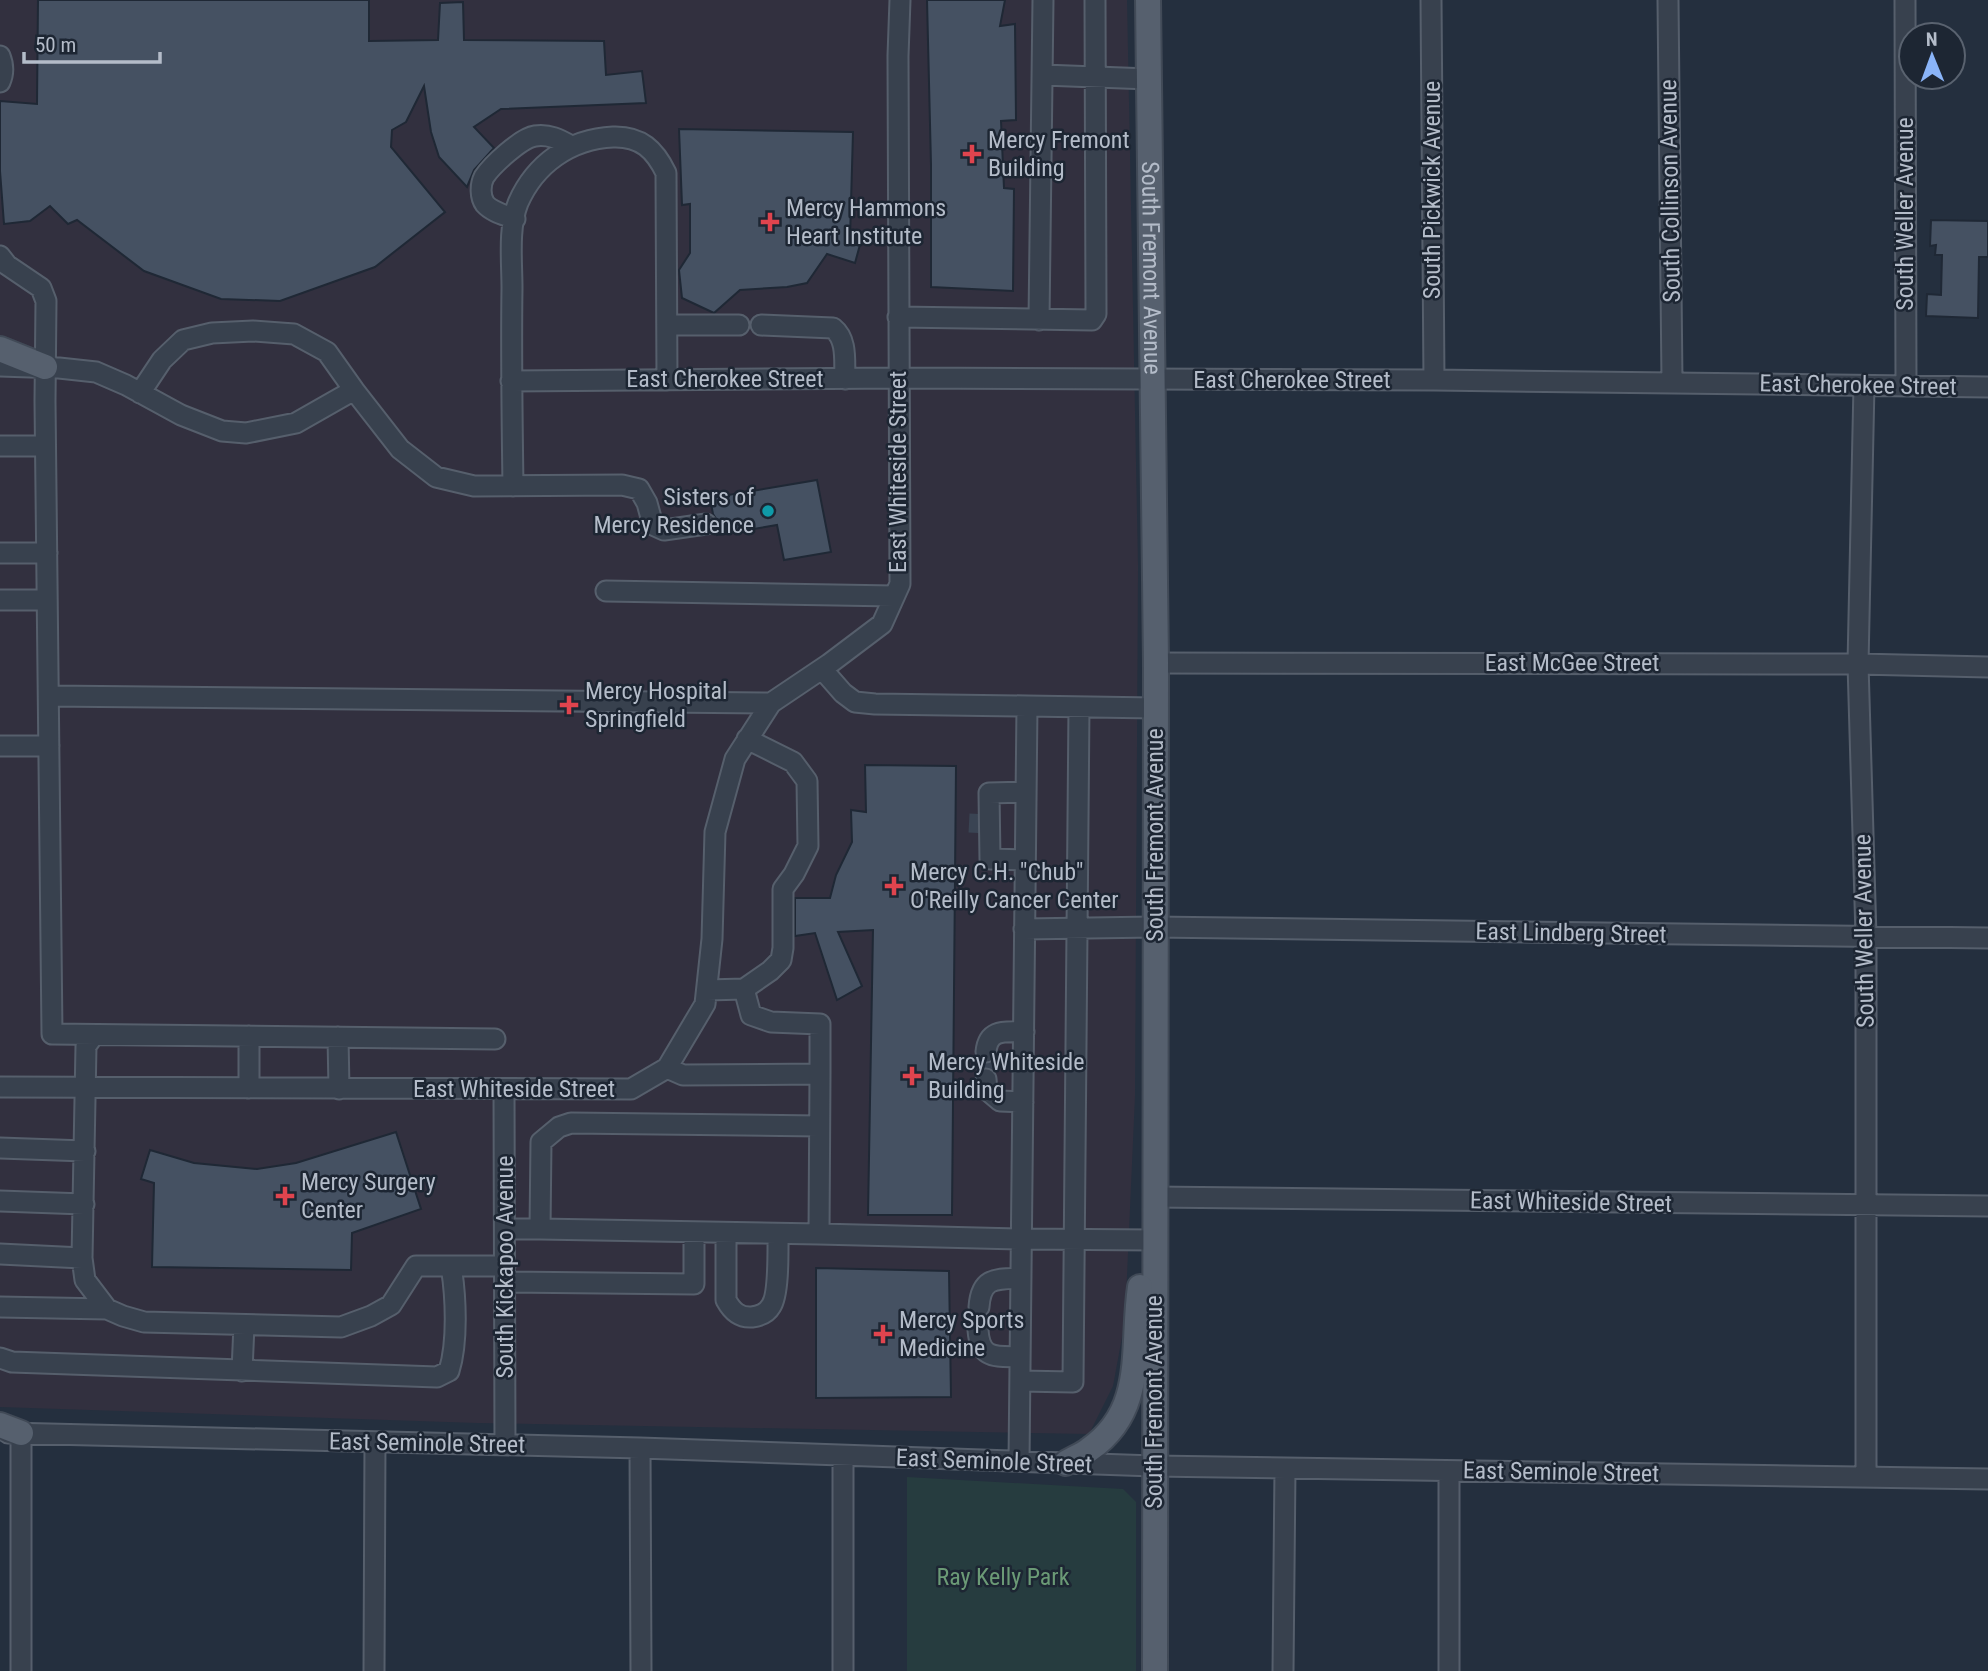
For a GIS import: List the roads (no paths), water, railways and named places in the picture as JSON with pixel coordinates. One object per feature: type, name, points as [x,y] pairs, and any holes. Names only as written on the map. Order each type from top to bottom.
[{"type":"main road","name":"South Fremont Avenue","points":[[1148,0],[1156,663],[1155,1671]]},
{"type":"main road","points":[[0,349],[45,367]]},
{"type":"main road","points":[[1066,1463],[1090,1450],[1105,1436],[1125,1408],[1133,1376],[1142,1270],[1154,1240]]},
{"type":"street","name":"East Whiteside Street","points":[[0,1087],[631,1089],[667,1068],[705,1004],[712,939],[715,832],[735,759],[771,703],[882,624],[900,584],[900,0]]},
{"type":"street","points":[[1040,320],[1043,0]]},
{"type":"street","points":[[898,317],[1092,320],[1096,314],[1095,0]]},
{"type":"street","name":"South Pickwick Avenue","points":[[1431,0],[1434,380]]},
{"type":"street","name":"South Collinson Avenue","points":[[1668,0],[1672,382]]},
{"type":"street","name":"South Weller Avenue","points":[[1905,0],[1906,387]]},
{"type":"street","points":[[0,56],[3,74],[0,82]]},
{"type":"street","points":[[1044,75],[1149,79]]},
{"type":"street","points":[[514,219],[485,203],[481,191],[484,178],[514,146],[533,136],[553,136],[571,146]]},
{"type":"street","points":[[513,486],[511,381],[514,219],[517,204],[533,177],[549,160],[571,146],[610,137],[627,137],[642,142],[659,158],[666,173],[667,380]]},
{"type":"street","points":[[0,256],[41,288],[47,301],[45,446],[52,1034],[495,1039]]},
{"type":"street","points":[[667,325],[739,325]]},
{"type":"street","points":[[761,325],[833,328],[841,334],[845,379]]},
{"type":"street","points":[[140,393],[162,360],[183,340],[212,333],[253,331],[294,334],[327,352],[400,449],[436,477],[474,486],[622,485],[639,489],[647,503],[653,525],[664,530],[706,524]]},
{"type":"street","points":[[0,366],[96,372],[181,415],[222,430],[246,433],[296,423],[354,390]]},
{"type":"street","name":"East Cherokee Street","points":[[511,381],[1434,380],[1988,387]]},
{"type":"street","name":"South Weller Avenue","points":[[1864,385],[1858,664],[1866,936],[1866,1476]]},
{"type":"street","points":[[0,446],[45,446]]},
{"type":"street","points":[[0,553],[47,553]]},
{"type":"street","points":[[606,591],[894,596]]},
{"type":"street","points":[[0,600],[47,600]]},
{"type":"street","name":"East McGee Street","points":[[1156,663],[1858,664],[1988,667]]},
{"type":"street","points":[[822,669],[843,693],[855,702],[1156,708]]},
{"type":"street","points":[[48,696],[771,703]]},
{"type":"street","points":[[1019,1461],[1027,706]]},
{"type":"street","points":[[1020,1381],[1073,1382],[1079,707]]},
{"type":"street","points":[[707,990],[744,989],[781,960],[783,889],[808,846],[807,781],[793,762],[747,739]]},
{"type":"street","points":[[0,746],[49,746]]},
{"type":"street","points":[[1025,860],[990,859],[981,852],[978,824],[979,805],[983,796],[989,793],[1026,792]]},
{"type":"street","points":[[989,793],[990,859]]},
{"type":"street","name":"East Lindberg Street","points":[[1024,929],[1154,927],[1988,938]]},
{"type":"street","points":[[744,989],[751,1015],[771,1022],[820,1024],[819,1234]]},
{"type":"street","points":[[986,1052],[991,1036],[1024,1032]]},
{"type":"street","points":[[94,1035],[86,1046],[82,1258],[85,1280],[107,1309]]},
{"type":"street","points":[[249,1036],[249,1088]]},
{"type":"street","points":[[338,1037],[338,1089]]},
{"type":"street","points":[[667,1068],[683,1075],[820,1074]]},
{"type":"street","points":[[986,1079],[988,1090],[1000,1101],[1023,1102]]},
{"type":"street","name":"South Kickapoo Avenue","points":[[504,1089],[505,1445]]},
{"type":"street","points":[[631,1089],[631,1124]]},
{"type":"street","points":[[540,1229],[541,1142],[559,1127],[571,1123],[819,1126]]},
{"type":"street","points":[[0,1148],[85,1151]]},
{"type":"street","name":"East Whiteside Street","points":[[1154,1197],[1988,1206]]},
{"type":"street","points":[[0,1201],[84,1204]]},
{"type":"street","points":[[505,1229],[1154,1240]]},
{"type":"street","points":[[0,1307],[107,1309],[144,1322],[341,1327],[391,1305],[416,1266],[451,1266],[505,1274],[694,1284],[694,1232]]},
{"type":"street","points":[[726,1233],[726,1300],[731,1309],[739,1315],[750,1317],[762,1315],[771,1307],[775,1297],[778,1234]]},
{"type":"street","points":[[0,1254],[82,1258]]},
{"type":"street","points":[[0,1359],[12,1362],[437,1377],[449,1371],[453,1358],[455,1291],[451,1266]]},
{"type":"street","points":[[979,1307],[980,1294],[993,1279],[1021,1278]]},
{"type":"street","points":[[242,1371],[244,1325]]},
{"type":"street","points":[[978,1331],[979,1342],[984,1351],[994,1356],[1020,1357]]},
{"type":"street","points":[[7,1430],[21,1671]]},
{"type":"street","name":"East Seminole Street","points":[[7,1430],[1154,1466],[1988,1479]]},
{"type":"street","points":[[374,1671],[375,1443]]},
{"type":"street","points":[[640,1448],[641,1671]]},
{"type":"street","points":[[843,1456],[843,1671]]},
{"type":"street","points":[[1283,1671],[1285,1469]]},
{"type":"street","points":[[1449,1671],[1450,1471]]},
{"type":"tunnel","points":[[978,833],[979,814]]},
{"type":"tunnel","points":[[986,1052],[986,1079]]},
{"type":"place","name":"Mercy Fremont Building","points":[[972,154]]},
{"type":"place","name":"Mercy Hammons Heart Institute","points":[[770,222]]},
{"type":"place","name":"Sisters of Mercy Residence","points":[[768,511]]},
{"type":"place","name":"Mercy Hospital Springfield","points":[[569,705]]},
{"type":"place","name":"Mercy C.H. \"Chub\" O'Reilly Cancer Center","points":[[894,886]]},
{"type":"place","name":"Mercy Whiteside Building","points":[[912,1076]]},
{"type":"place","name":"Mercy Surgery Center","points":[[285,1196]]},
{"type":"place","name":"Mercy Sports Medicine","points":[[883,1334]]},
{"type":"park label","name":"Ray Kelly Park","points":[[1003,1577]]}]
